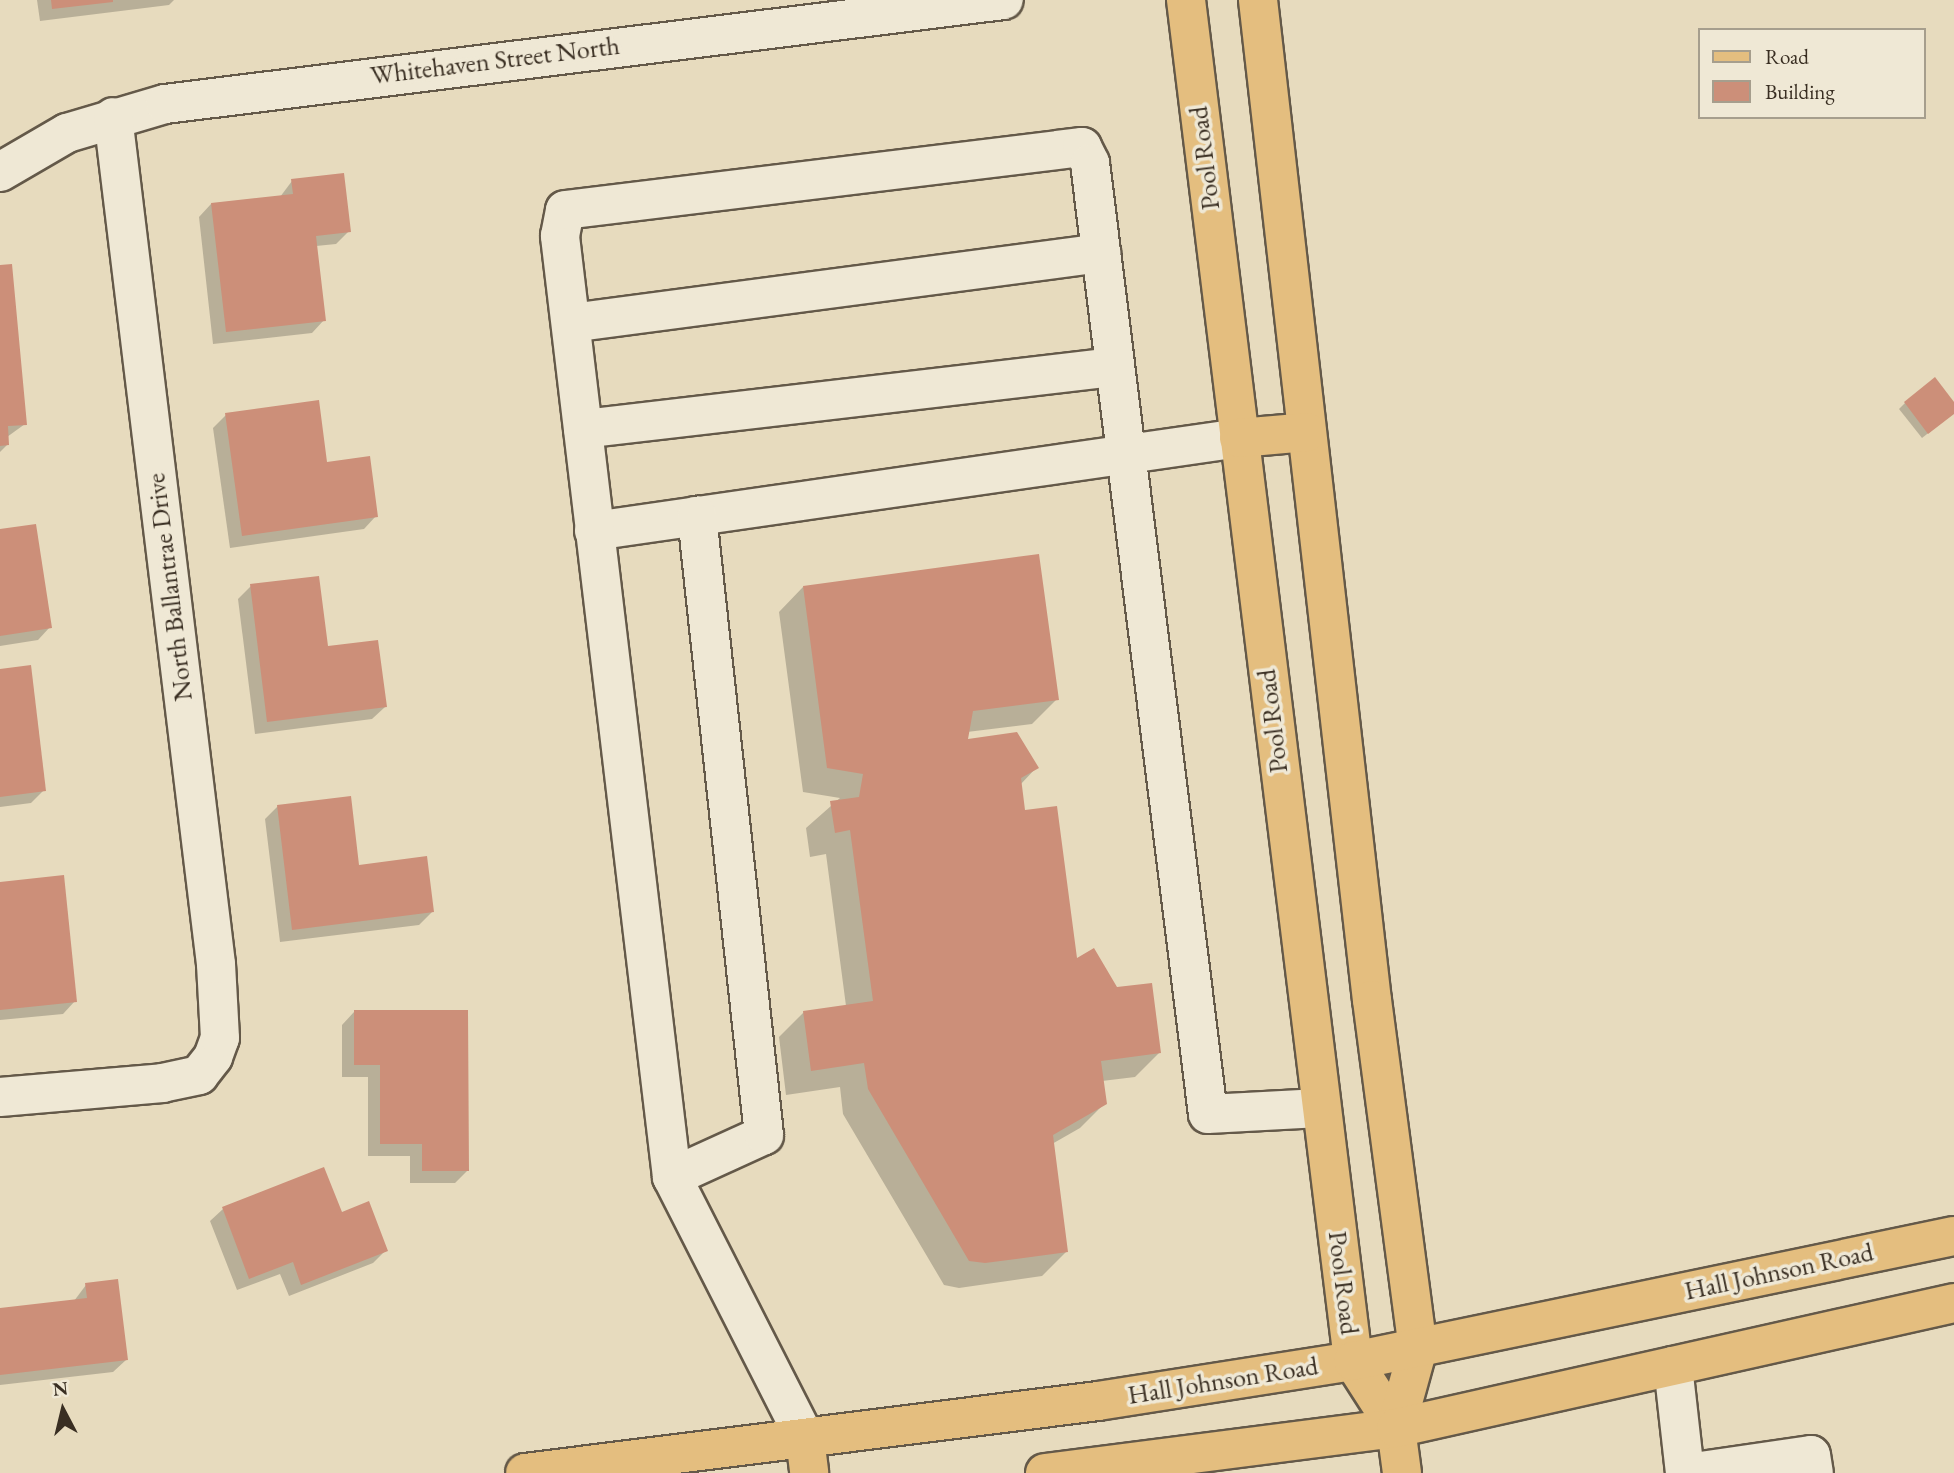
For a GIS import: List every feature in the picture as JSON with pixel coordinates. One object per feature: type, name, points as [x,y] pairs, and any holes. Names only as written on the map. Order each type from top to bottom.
[{"type":"main road","name":"Pool Road","points":[[1186,0],[1353,1361],[1396,1429]]},
{"type":"main road","name":"Pool Road","points":[[1258,0],[1307,432],[1418,1348],[1396,1429],[1402,1473]]},
{"type":"main road","points":[[1239,438],[1307,432]]},
{"type":"main road","name":"Hall Johnson Road","points":[[525,1473],[807,1455],[1098,1401],[1353,1361],[1954,1236]]},
{"type":"main road","points":[[1045,1473],[1396,1429],[1954,1303]]},
{"type":"street","name":"Whitehaven Street North","points":[[0,172],[67,133],[113,117],[205,99],[1004,0]]},
{"type":"street","name":"North Ballantrae Drive","points":[[0,1097],[162,1083],[199,1075],[214,1057],[220,1038],[216,964],[113,117]]},
{"type":"street","points":[[807,1455],[672,1177],[560,236],[565,210],[1082,147],[1090,163],[1208,1114],[1321,1108]]},
{"type":"street","points":[[571,324],[1101,253]]},
{"type":"street","points":[[583,429],[1114,367]]},
{"type":"street","points":[[594,531],[1239,438]]},
{"type":"street","points":[[672,1177],[764,1135],[698,516]]},
{"type":"street","points":[[1673,1366],[1686,1473],[1811,1455],[1814,1473]]},
{"type":"building","points":[[51,0],[113,0],[113,2],[52,9]]},
{"type":"building","points":[[344,173],[351,232],[316,236],[326,321],[226,332],[211,203],[293,194],[291,179]]},
{"type":"building","points":[[12,264],[27,425],[8,426],[9,445],[0,446],[0,265]]},
{"type":"building","points":[[1935,377],[1954,402],[1954,414],[1928,434],[1904,402]]},
{"type":"building","points":[[319,400],[327,462],[370,456],[378,517],[242,536],[225,413]]},
{"type":"building","points":[[36,524],[52,628],[0,636],[0,529]]},
{"type":"building","points":[[1039,554],[1059,700],[973,711],[968,739],[1017,732],[1039,768],[1021,778],[1025,810],[1057,806],[1077,958],[1094,948],[1117,987],[1152,983],[1161,1053],[1101,1061],[1107,1104],[1053,1135],[1068,1252],[985,1263],[969,1261],[868,1089],[864,1063],[811,1071],[803,1011],[873,1001],[850,830],[835,833],[830,801],[859,797],[863,774],[827,768],[803,586]]},
{"type":"building","points":[[319,576],[328,646],[378,640],[387,707],[267,722],[250,584]]},
{"type":"building","points":[[31,665],[46,791],[0,797],[0,669]]},
{"type":"building","points":[[351,796],[359,865],[427,856],[434,912],[292,930],[277,805]]},
{"type":"building","points":[[64,875],[77,1002],[0,1010],[0,882]]},
{"type":"building","points":[[354,1010],[468,1010],[469,1171],[422,1171],[422,1144],[380,1144],[380,1065],[354,1065]]},
{"type":"building","points":[[324,1167],[342,1212],[369,1201],[388,1251],[301,1285],[293,1262],[249,1279],[222,1207]]},
{"type":"building","points":[[118,1279],[128,1360],[0,1375],[0,1308],[87,1298],[85,1283]]}]
